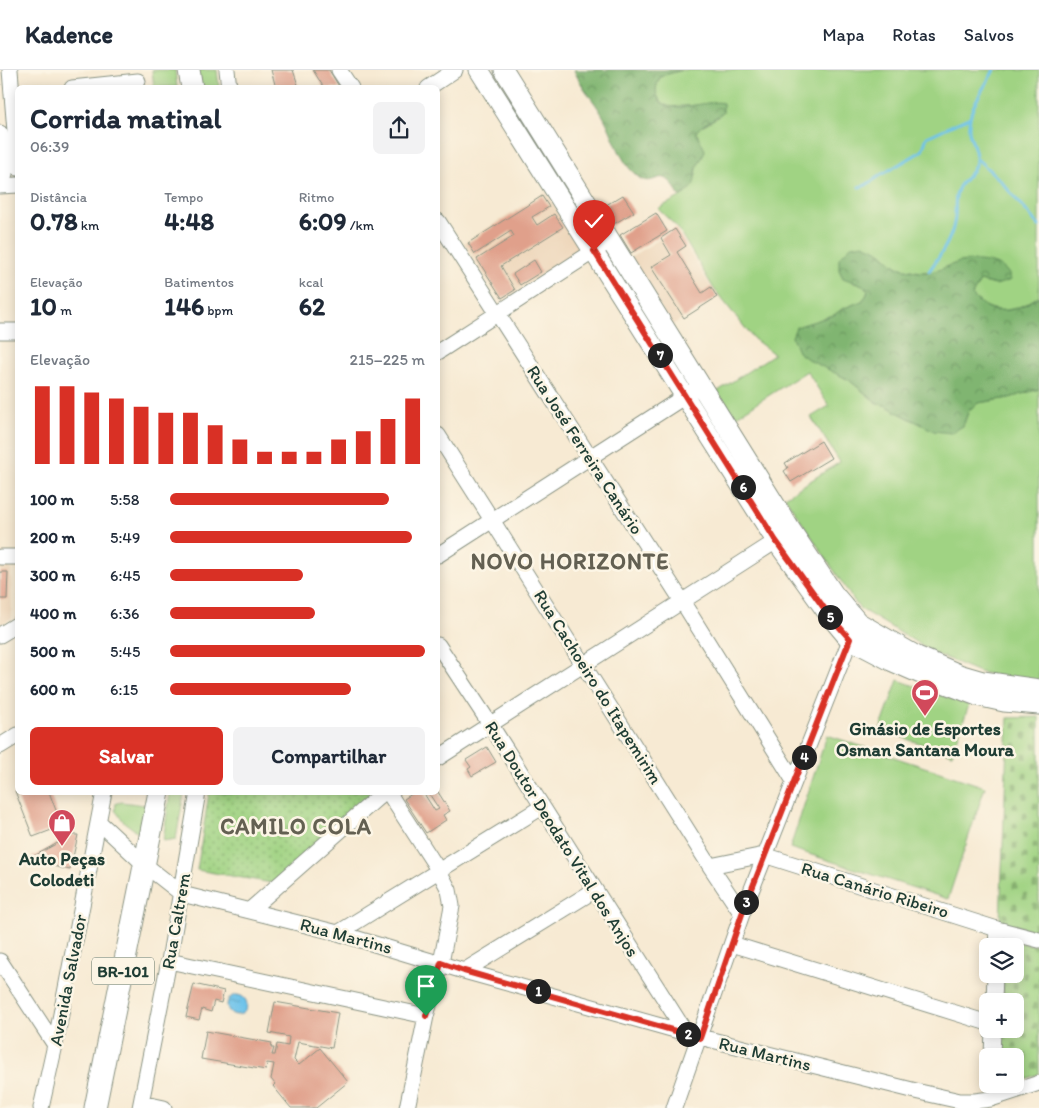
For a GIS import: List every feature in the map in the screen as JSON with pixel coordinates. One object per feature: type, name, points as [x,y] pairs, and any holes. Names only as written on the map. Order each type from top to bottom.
[{"type":"highway","points":[[189,70],[192,85]]},
{"type":"highway","name":"BR-101","points":[[94,1108],[158,795]]},
{"type":"main road","points":[[479,70],[685,395],[784,536],[858,622],[916,656],[959,674],[983,682],[1039,689]]},
{"type":"main road","points":[[504,70],[702,386],[829,615],[850,639],[891,661],[930,678],[977,696],[1004,702],[1039,705]]},
{"type":"street","points":[[10,70],[15,93]]},
{"type":"street","points":[[227,70],[230,85]]},
{"type":"street","points":[[340,70],[349,85]]},
{"type":"street","points":[[432,85],[455,70]]},
{"type":"street","points":[[97,85],[138,80]]},
{"type":"street","points":[[0,133],[5,174],[0,175]]},
{"type":"street","points":[[0,186],[15,185]]},
{"type":"street","name":"Rua José Ferreira Canário","points":[[440,224],[682,601],[794,781]]},
{"type":"street","points":[[440,351],[611,240]]},
{"type":"street","points":[[0,332],[15,331]]},
{"type":"street","points":[[440,554],[588,457],[702,386]]},
{"type":"street","name":"Rua Cachoeiro do Itapemirim","points":[[440,438],[742,914]]},
{"type":"street","points":[[440,757],[784,536]]},
{"type":"street","points":[[0,557],[15,557]]},
{"type":"street","points":[[674,1108],[693,1035],[732,944],[764,855],[858,622]]},
{"type":"street","points":[[0,635],[15,626]]},
{"type":"street","name":"Rua Doutor Deodato Vital dos Anjos","points":[[440,648],[595,890],[693,1035]]},
{"type":"street","points":[[0,746],[15,737]]},
{"type":"street","name":"Avenida Salvador","points":[[40,1108],[55,1044],[104,795]]},
{"type":"street","name":"Rua Caltrem","points":[[140,1106],[170,961],[198,795]]},
{"type":"street","points":[[250,910],[381,795]]},
{"type":"street","points":[[390,795],[439,871],[449,890],[452,906],[441,963],[426,1016],[408,1108]]},
{"type":"street","points":[[338,932],[542,807]]},
{"type":"street","name":"Rua Martins","points":[[99,822],[144,864],[182,894],[338,932],[464,971],[693,1035],[960,1101],[991,1097],[1039,1083]]},
{"type":"street","name":"Rua Canário Ribeiro","points":[[710,866],[764,855],[997,929],[1039,940]]},
{"type":"street","points":[[464,971],[595,890]]},
{"type":"street","points":[[996,938],[997,929]]},
{"type":"street","points":[[732,944],[979,1020]]},
{"type":"street","points":[[0,961],[55,1044]]},
{"type":"street","points":[[170,961],[426,1016]]},
{"type":"street","points":[[920,1092],[930,1108]]},
{"type":"street","points":[[140,1106],[164,1108]]},
{"type":"shaded area","points":[[545,192],[582,249],[501,301],[464,243]]},
{"type":"shaded area","points":[[675,229],[717,297],[672,325],[630,258]]},
{"type":"shaded area","points":[[0,565],[7,565],[11,570],[12,618],[0,625]]},
{"type":"green space","points":[[152,70],[175,70],[177,85],[154,85]]},
{"type":"green space","points":[[198,70],[217,70],[219,85],[200,85]]},
{"type":"green space","points":[[574,70],[682,70],[661,76],[656,90],[661,102],[668,106],[677,107],[716,102],[723,103],[723,112],[696,132],[705,150],[690,190],[679,196],[668,180],[658,178],[649,181],[643,180],[631,170],[621,155],[607,123]]},
{"type":"green space","points":[[682,70],[1039,70],[1039,296],[1013,309],[996,310],[980,302],[972,295],[980,281],[996,285],[949,265],[939,271],[921,272],[896,267],[879,251],[852,282],[861,284],[868,291],[862,301],[842,309],[834,315],[822,318],[838,374],[849,380],[878,404],[885,405],[914,421],[963,426],[969,410],[978,403],[1009,398],[1039,389],[1039,684],[979,672],[934,653],[859,608],[785,497],[840,462],[811,417],[829,406],[807,371],[732,419],[715,393],[774,354],[754,339],[714,289],[677,227],[658,209],[683,195],[691,188],[698,164],[696,132],[698,128],[718,117],[698,105],[668,107],[660,101],[656,89],[661,76]]},
{"type":"green space","points":[[863,244],[878,251],[897,266],[915,271],[934,271],[966,261],[993,263],[1005,269],[1011,280],[996,285],[980,281],[972,295],[988,308],[996,310],[1013,309],[1039,296],[1039,389],[1009,398],[978,403],[969,410],[963,426],[951,433],[934,431],[885,405],[879,404],[849,380],[809,360],[798,352],[792,337],[796,327],[834,315],[842,309],[862,301],[866,296],[868,291],[866,288],[843,278],[839,270],[839,258],[851,246]]},
{"type":"green space","name":"Ginásio de Esportes Osman Santana Moura","points":[[898,680],[969,705],[952,754],[880,730]]},
{"type":"green space","points":[[1039,717],[1039,932],[1000,921],[1008,718]]},
{"type":"green space","points":[[827,735],[985,787],[948,899],[790,848]]},
{"type":"green space","points":[[170,795],[184,795],[176,839],[163,841]]},
{"type":"green space","points":[[209,795],[374,795],[272,883],[197,870]]},
{"type":"green space","points":[[116,803],[145,805],[147,809],[140,834],[124,822],[115,810]]},
{"type":"green space","points":[[1024,943],[1039,946],[1039,1074],[1024,1080],[1024,1048],[1001,1048],[1002,1038],[1024,1038],[1024,993],[1003,993],[1003,983],[1024,983]]},
{"type":"water","points":[[237,995],[244,998],[247,1005],[244,1012],[237,1015],[230,1012],[227,1005],[230,998]]},
{"type":"building","points":[[271,70],[293,70],[298,85],[275,85]]},
{"type":"building","points":[[313,70],[329,70],[338,85],[322,85]]},
{"type":"building","points":[[623,195],[634,212],[612,225],[601,208]]},
{"type":"building","points":[[542,196],[549,207],[532,217],[537,225],[554,214],[563,227],[501,266],[515,290],[502,298],[477,259],[514,236],[511,231],[475,254],[468,243]]},
{"type":"building","points":[[656,213],[667,231],[631,253],[620,235]]},
{"type":"building","points":[[675,229],[686,246],[677,252],[702,293],[711,287],[717,297],[684,318],[651,267],[671,255],[661,238]]},
{"type":"building","points":[[534,260],[541,272],[520,285],[513,274]]},
{"type":"building","points":[[821,441],[831,458],[791,482],[784,471],[788,468],[785,463]]},
{"type":"building","points":[[0,572],[8,572],[7,599],[0,599]]},
{"type":"building","points":[[487,747],[496,762],[472,776],[468,769],[471,767],[466,760]]},
{"type":"building","points":[[17,795],[50,795],[62,826],[33,837]]},
{"type":"building","points":[[410,795],[425,795],[435,811],[439,809],[430,795],[440,795],[450,811],[443,815],[446,820],[426,833],[404,799]]},
{"type":"building","name":"Auto Peças Colodeti","points":[[72,835],[78,835],[70,870],[27,860]]},
{"type":"building","points":[[194,984],[224,991],[221,1003],[214,1001],[211,1012],[202,1009],[199,1020],[186,1017]]},
{"type":"building","points":[[275,1002],[338,1013],[332,1048],[298,1042],[294,1060],[299,1065],[320,1048],[348,1082],[316,1108],[291,1108],[273,1086],[275,1084],[271,1079],[274,1064],[267,1063],[266,1070],[201,1059],[206,1031],[272,1043],[271,1048],[274,1048],[272,1055],[275,1055],[277,1044],[288,1046],[289,1037],[269,1033]]},
{"type":"waterway","points":[[929,271],[950,236],[955,219],[958,189],[974,168],[976,156],[969,130],[969,122],[974,106],[994,70]]},
{"type":"waterway","points":[[859,187],[866,185],[922,151],[927,137],[970,117]]},
{"type":"waterway","points":[[977,159],[999,179],[1039,226]]},
{"type":"place","name":"Ginásio de Esportes Osman Santana Moura","points":[[925,717]]},
{"type":"place","name":"Auto Peças Colodeti","points":[[62,847]]},
{"type":"district","name":"NOVO HORIZONTE","points":[[570,561]]},
{"type":"district","name":"CAMILO COLA","points":[[296,826]]},
{"type":"route","points":[[426,1016],[441,963],[700,1038],[742,914],[850,639],[829,615],[776,541],[594,251]]}]
